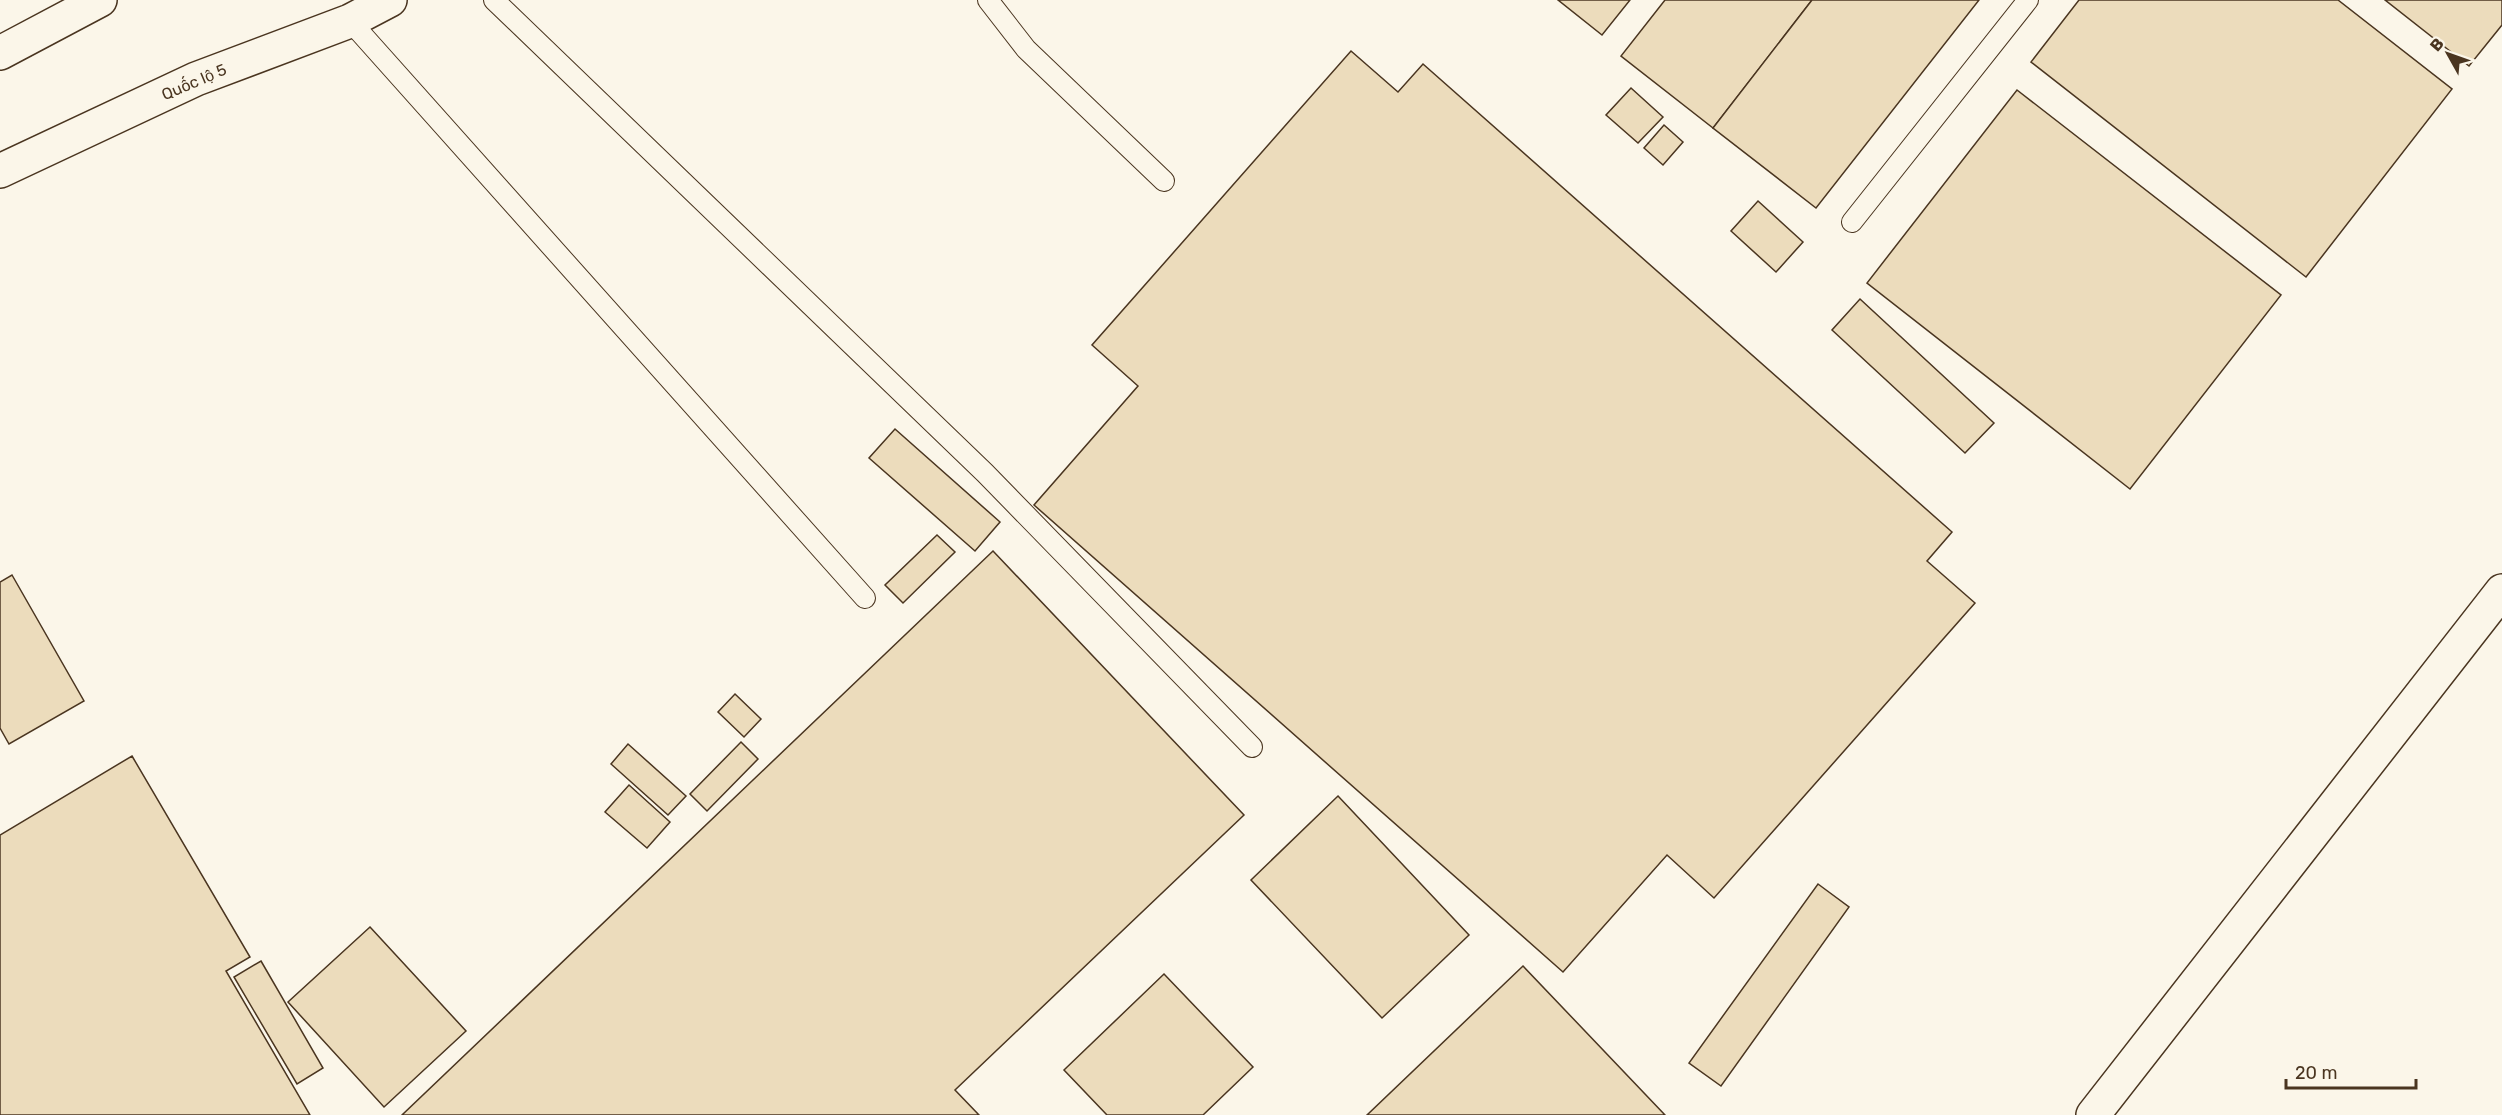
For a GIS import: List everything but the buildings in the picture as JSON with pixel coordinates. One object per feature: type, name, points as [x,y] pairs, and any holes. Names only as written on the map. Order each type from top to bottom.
[{"type":"main road","points":[[0,52],[100,0]]},
{"type":"main road","name":"Quốc lộ 5","points":[[0,171],[196,79],[350,21],[390,0]]},
{"type":"main road","points":[[2093,1115],[2502,591]]},
{"type":"lane","points":[[494,0],[985,473],[1252,747]]},
{"type":"lane","points":[[988,0],[1026,49],[1164,181]]},
{"type":"lane","points":[[1852,222],[2028,0]]},
{"type":"lane","points":[[350,21],[865,598]]}]
